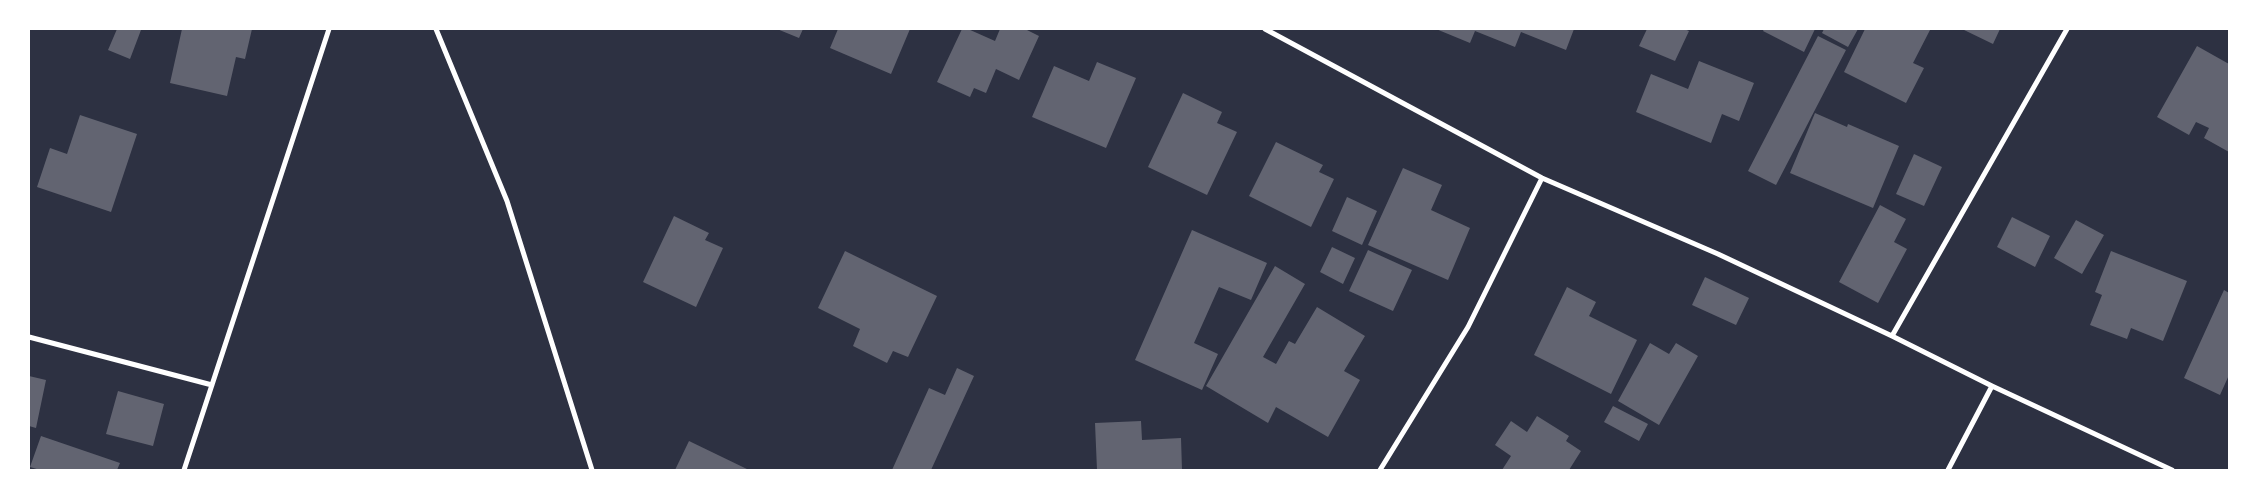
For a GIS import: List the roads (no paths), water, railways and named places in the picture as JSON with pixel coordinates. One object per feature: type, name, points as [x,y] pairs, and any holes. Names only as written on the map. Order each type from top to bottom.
[{"type":"street","points":[[184,470],[329,29]]},
{"type":"street","points":[[436,29],[507,201],[592,470]]},
{"type":"street","points":[[1265,29],[1542,178],[1718,254],[2172,470]]},
{"type":"street","points":[[1892,336],[2067,29]]},
{"type":"street","points":[[1380,470],[1468,328],[1542,178]]},
{"type":"street","points":[[29,337],[212,385]]},
{"type":"street","points":[[1948,470],[1992,386]]}]
